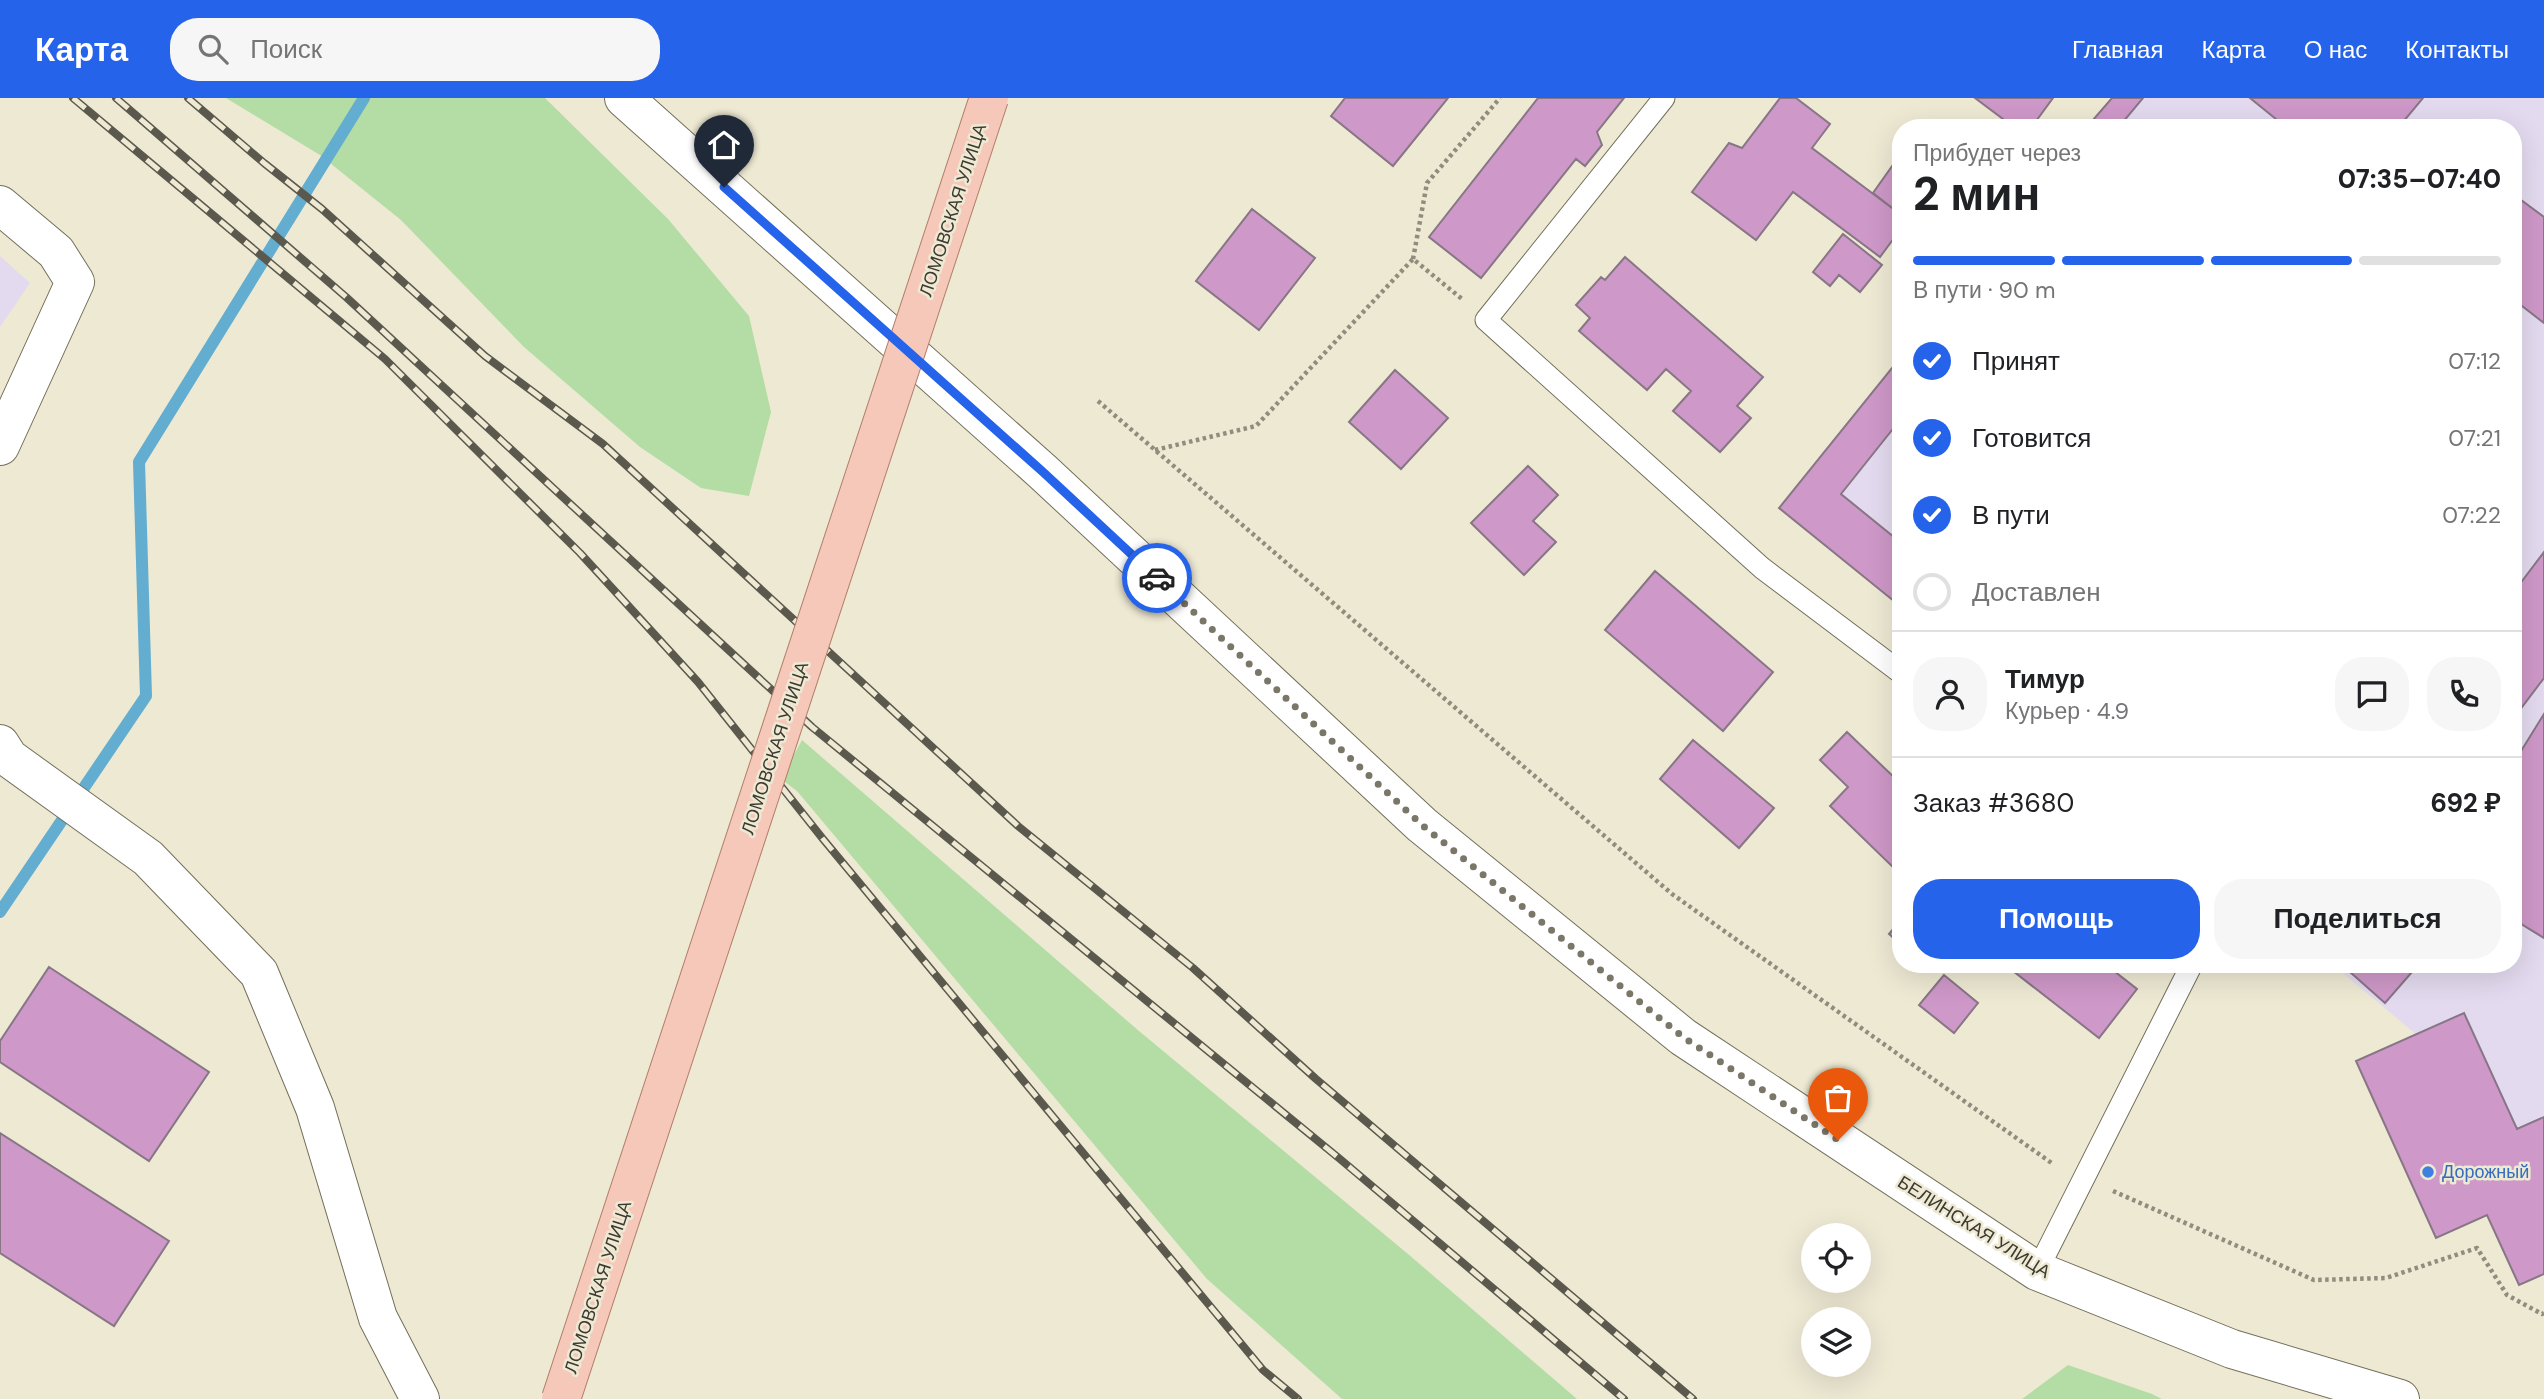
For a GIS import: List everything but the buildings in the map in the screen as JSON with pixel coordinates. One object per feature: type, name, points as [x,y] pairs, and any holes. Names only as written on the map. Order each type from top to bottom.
[{"type":"main road","name":"БЕЛИНСКАЯ УЛИЦА","points":[[624,98],[1043,472],[1422,825],[1683,1037],[2037,1271],[2232,1349],[2400,1399]]},
{"type":"main road","name":"ЛОМОВСКАЯ УЛИЦА","points":[[561,1399],[989,98]]},
{"type":"main road","points":[[0,205],[56,252],[75,282],[0,446]]},
{"type":"main road","points":[[4,751],[148,858],[259,973],[315,1108],[378,1318],[420,1399]]},
{"type":"lane","points":[[1664,98],[1486,320],[1762,568],[1892,666]]},
{"type":"lane","points":[[2037,1271],[2187,973]]},
{"type":"path","points":[[1154,450],[1256,426],[1413,259],[1427,183],[1500,98]]},
{"type":"path","points":[[1413,259],[1486,320]]},
{"type":"path","points":[[1098,401],[1672,894],[2052,1164],[2314,1280],[2386,1278],[2477,1248],[2507,1295],[2544,1313]]},
{"type":"shaded area","points":[[2121,98],[2544,98],[2544,1232],[2424,1041],[2343,973],[2522,973],[2522,119],[2104,119]]},
{"type":"shaded area","points":[[0,256],[30,283],[0,327]]},
{"type":"shaded area","points":[[1892,375],[1892,596],[1784,506]]},
{"type":"green space","points":[[226,98],[545,98],[668,219],[749,316],[771,412],[749,496],[701,488],[640,447],[524,347],[401,220],[320,155]]},
{"type":"green space","points":[[802,740],[1139,1031],[1408,1254],[1577,1399],[1342,1399],[1207,1279],[797,791],[781,779]]},
{"type":"green space","points":[[2068,1365],[2152,1394],[2162,1399],[2022,1399]]},
{"type":"waterway","points":[[0,912],[146,696],[139,462],[364,98]]},
{"type":"railway","points":[[73,98],[385,359],[580,553],[698,682],[823,839],[1263,1370],[1298,1399]]},
{"type":"railway","points":[[116,98],[346,297],[812,727],[1340,1159],[1624,1399]]},
{"type":"railway","points":[[188,98],[322,209],[485,356],[603,444],[1018,826],[1193,968],[1316,1079],[1693,1399]]},
{"type":"way so far","points":[[1157,578],[1422,825],[1683,1037],[1838,1140]]},
{"type":"place","name":"Дорожный","points":[[2428,1172]]},
{"type":"route","points":[[724,187],[1043,472],[1157,578]]}]
